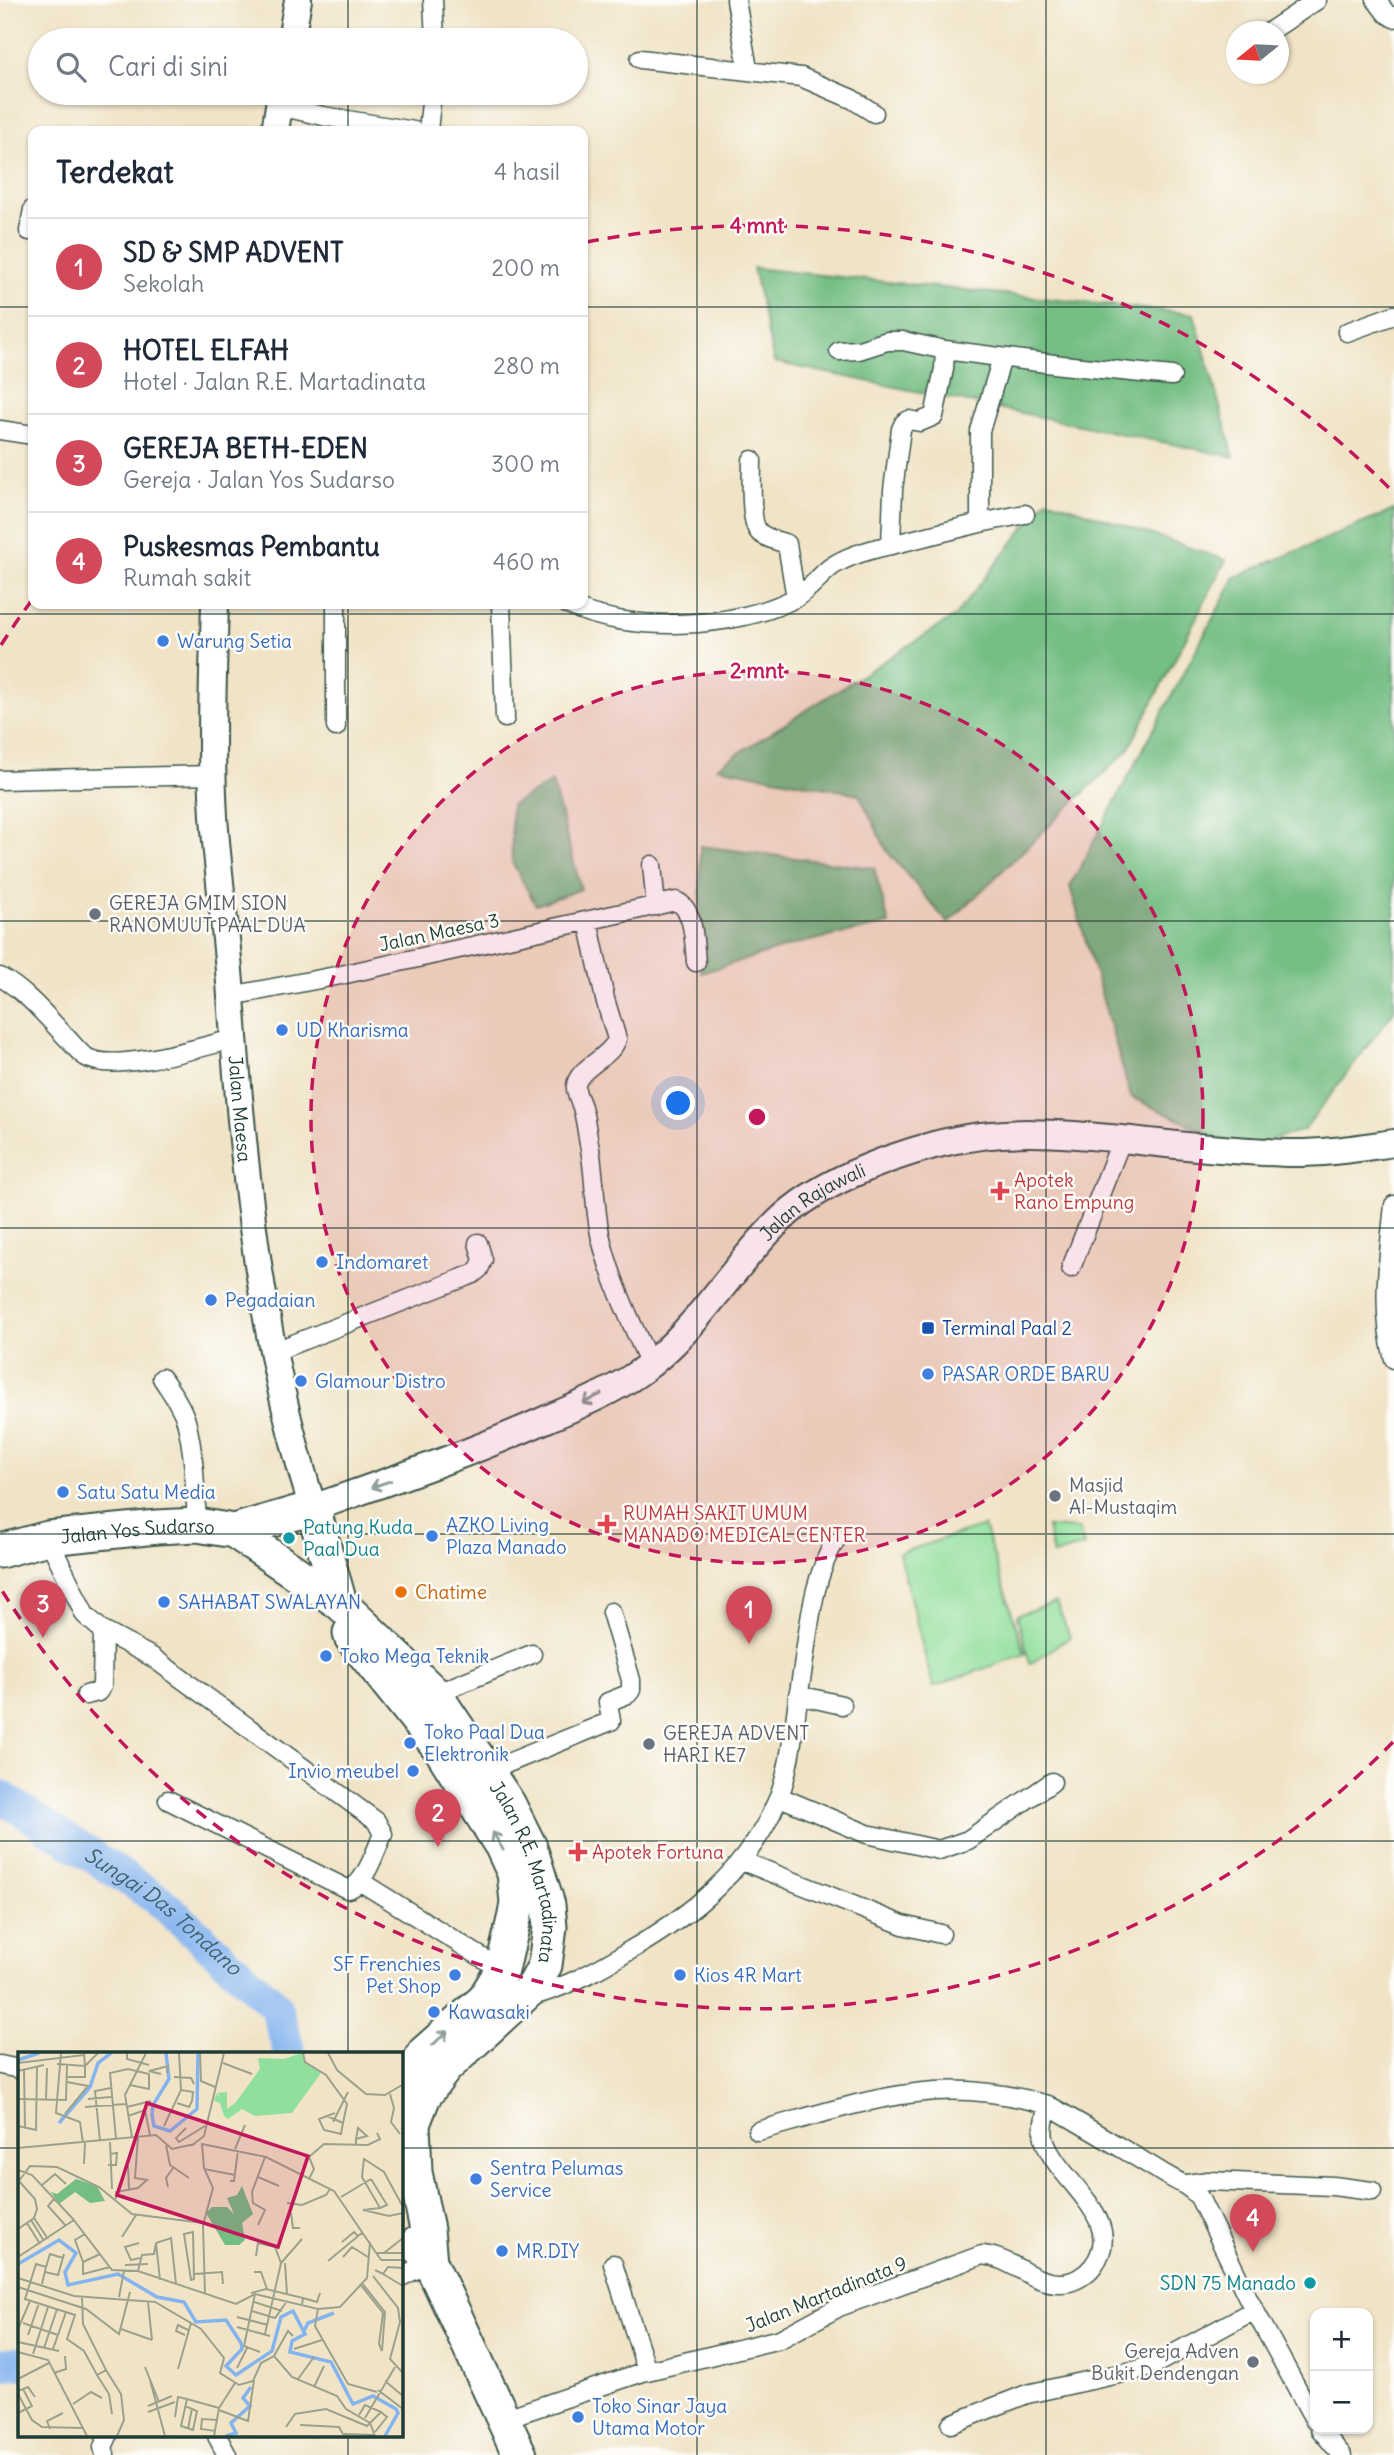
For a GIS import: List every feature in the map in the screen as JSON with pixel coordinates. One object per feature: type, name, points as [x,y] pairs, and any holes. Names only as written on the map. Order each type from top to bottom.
[{"type":"highway","points":[[234,1531],[313,1508]]},
{"type":"highway","name":"Jalan Maesa","points":[[313,1508],[344,1608]]},
{"type":"highway","name":"Jalan Yos Sudarso","points":[[0,1551],[48,1538],[197,1525],[234,1531],[344,1608]]},
{"type":"highway","name":"Jalan R.E. Martadinata","points":[[344,1608],[435,1694],[525,1833],[539,1869],[548,1905],[550,1927],[545,1965],[534,1986],[445,2068],[424,2096],[413,2124],[416,2182],[430,2262]]},
{"type":"highway","name":"Jalan R.E. Martadinata","points":[[344,1608],[351,1637],[441,1750],[502,1847],[514,1873],[517,1902],[502,1970],[483,2001],[424,2053],[402,2091]]},
{"type":"highway","name":"Jalan R.E. Martadinata","points":[[402,2217],[411,2238],[430,2262],[520,2455]]},
{"type":"street","points":[[292,28],[298,0]]},
{"type":"street","points":[[433,0],[435,28]]},
{"type":"street","points":[[737,0],[748,69]]},
{"type":"street","points":[[1286,21],[1317,0]]},
{"type":"street","points":[[1376,0],[1386,13],[1394,18]]},
{"type":"street","points":[[640,59],[801,77],[852,99],[874,113]]},
{"type":"street","points":[[429,126],[431,105]]},
{"type":"street","points":[[278,110],[384,126]]},
{"type":"street","points":[[1347,332],[1394,315]]},
{"type":"street","points":[[839,351],[859,350],[887,341],[903,341],[1002,358],[1172,376]]},
{"type":"street","points":[[891,545],[893,490],[901,429],[909,420],[920,422],[934,416],[944,369],[945,349]]},
{"type":"street","points":[[980,523],[980,431],[1002,358]]},
{"type":"street","points":[[0,430],[28,434]]},
{"type":"street","points":[[752,460],[753,513],[757,530],[762,535],[787,544],[796,598]]},
{"type":"street","points":[[577,609],[622,620],[706,623],[752,614],[796,598],[822,578],[830,568],[850,557],[1025,514]]},
{"type":"street","name":"Jalan Maesa","points":[[215,609],[213,775],[233,1039],[258,1271],[285,1413],[313,1508]]},
{"type":"street","points":[[336,609],[337,727]]},
{"type":"street","points":[[501,609],[505,718]]},
{"type":"street","points":[[0,780],[213,775]]},
{"type":"street","points":[[652,865],[656,906]]},
{"type":"street","name":"Jalan Maesa 3","points":[[231,996],[681,902],[692,924],[696,962]]},
{"type":"street","points":[[588,921],[605,999],[617,1039],[610,1051],[578,1078],[577,1095],[582,1107],[592,1160],[593,1191],[601,1235],[617,1286],[650,1364]]},
{"type":"street","points":[[0,977],[20,991],[86,1057],[100,1063],[125,1062],[188,1051],[233,1039]]},
{"type":"street","name":"Jalan Rajawali","points":[[313,1508],[507,1437],[586,1402],[639,1373],[712,1301],[780,1220],[806,1199],[874,1166],[933,1145],[969,1137],[1016,1133],[1059,1133],[1287,1153],[1334,1152],[1394,1143]]},
{"type":"street","points":[[1071,1268],[1122,1139]]},
{"type":"street","points":[[1394,1205],[1387,1273],[1388,1322],[1394,1359]]},
{"type":"street","points":[[273,1352],[473,1274],[483,1260],[478,1243]]},
{"type":"street","points":[[162,1378],[186,1420],[195,1484],[197,1525]]},
{"type":"street","points":[[48,1538],[85,1615],[103,1631],[152,1657],[376,1821],[383,1834],[361,1882],[352,1889],[168,1800]]},
{"type":"street","points":[[483,2001],[500,2005],[584,1978],[658,1934],[698,1906],[742,1861],[761,1834],[780,1797],[814,1600],[824,1558],[837,1538]]},
{"type":"street","points":[[486,1772],[611,1721],[608,1702],[628,1694],[631,1690],[631,1680],[611,1612]]},
{"type":"street","points":[[86,1695],[98,1692],[102,1686],[103,1631]]},
{"type":"street","points":[[435,1694],[532,1654]]},
{"type":"street","points":[[798,1695],[842,1705]]},
{"type":"street","points":[[780,1797],[867,1834],[939,1850],[968,1840],[1052,1782]]},
{"type":"street","points":[[742,1861],[903,1925],[941,1934]]},
{"type":"street","points":[[361,1882],[502,1970]]},
{"type":"street","points":[[0,2065],[18,2069]]},
{"type":"street","points":[[758,2131],[855,2105],[936,2091],[981,2094],[1048,2105],[1187,2185],[1199,2197],[1254,2310],[1310,2412]]},
{"type":"street","name":"Jalan Martadinata 9","points":[[503,2419],[648,2371],[780,2339],[839,2307],[982,2255],[997,2256],[1047,2281],[1063,2283],[1078,2279],[1088,2272],[1099,2258],[1104,2247],[1104,2234],[1087,2200],[1064,2173],[1045,2141],[1044,2121],[1048,2105]]},
{"type":"street","points":[[1187,2185],[1208,2181],[1333,2186],[1372,2191]]},
{"type":"street","points":[[402,2276],[430,2262]]},
{"type":"street","points":[[613,2264],[648,2371]]},
{"type":"street","points":[[951,2424],[1027,2394],[1155,2364],[1254,2310]]},
{"type":"street","points":[[1324,2434],[1342,2455]]},
{"type":"street","points":[[105,2455],[103,2447],[107,2438]]},
{"type":"street","points":[[218,2438],[227,2455]]},
{"type":"green space","points":[[753,268],[1194,314],[1234,457],[774,362]]},
{"type":"green space","points":[[1047,499],[1226,560],[1128,750],[948,923],[887,851],[859,794],[717,767],[955,616]]},
{"type":"green space","points":[[1394,510],[1394,1011],[1304,1130],[1241,1149],[1131,1097],[1070,886],[1235,577]]},
{"type":"green space","points":[[552,782],[581,889],[536,905],[512,862],[511,805]]},
{"type":"green space","points":[[700,846],[874,868],[889,924],[800,943],[701,973]]},
{"type":"green space","points":[[984,1526],[1025,1654],[933,1687],[899,1553]]},
{"type":"green space","points":[[1047,1527],[1079,1529],[1084,1546],[1053,1555]]},
{"type":"green space","points":[[1056,1602],[1070,1637],[1030,1664],[1017,1615]]},
{"type":"waterway","name":"Sungai Das Tondano","points":[[0,1796],[159,1900],[275,2005],[289,2052]]},
{"type":"waterway","name":"Sungai Das Tondano","points":[[0,2365],[18,2363]]},
{"type":"place","name":"Warung Setia","points":[[163,641]]},
{"type":"place","name":"GEREJA GMIM SION RANOMUUT PAAL DUA","points":[[95,914]]},
{"type":"place","name":"UD Kharisma","points":[[282,1030]]},
{"type":"place","name":"Apotek Rano Empung","points":[[1000,1191]]},
{"type":"place","name":"Indomaret","points":[[322,1262]]},
{"type":"place","name":"Pegadaian","points":[[211,1300]]},
{"type":"place","name":"Terminal Paal 2","points":[[928,1328]]},
{"type":"place","name":"PASAR ORDE BARU","points":[[928,1374]]},
{"type":"place","name":"Glamour Distro","points":[[301,1381]]},
{"type":"place","name":"Satu Satu Media","points":[[63,1492]]},
{"type":"place","name":"Masjid Al-Mustaqim","points":[[1055,1496]]},
{"type":"place","name":"RUMAH SAKIT UMUM MANADO MEDICAL CENTER","points":[[607,1524]]},
{"type":"place","name":"AZKO Living Plaza Manado","points":[[432,1536]]},
{"type":"place","name":"Patung Kuda Paal Dua","points":[[289,1538]]},
{"type":"place","name":"Chatime","points":[[401,1592]]},
{"type":"place","name":"SAHABAT SWALAYAN","points":[[164,1602]]},
{"type":"place","name":"GEREJA BETH-EDEN","points":[[43,1638]]},
{"type":"place","name":"SD & SMP ADVENT","points":[[749,1644]]},
{"type":"place","name":"Toko Mega Teknik","points":[[326,1656]]},
{"type":"place","name":"Toko Paal Dua Elektronik","points":[[410,1743]]},
{"type":"place","name":"GEREJA ADVENT HARI KE7","points":[[649,1744]]},
{"type":"place","name":"Invio meubel","points":[[413,1771]]},
{"type":"place","name":"HOTEL ELFAH","points":[[438,1847]]},
{"type":"place","name":"Apotek Fortuna","points":[[578,1852]]},
{"type":"place","name":"SF Frenchies Pet Shop","points":[[455,1975]]},
{"type":"place","name":"Kios 4R Mart","points":[[680,1975]]},
{"type":"place","name":"Kawasaki","points":[[434,2012]]},
{"type":"place","name":"Sentra Pelumas Service","points":[[476,2179]]},
{"type":"place","name":"MR.DIY","points":[[502,2251]]},
{"type":"place","name":"Puskesmas Pembantu","points":[[1253,2252]]},
{"type":"place","name":"SDN 75 Manado","points":[[1310,2283]]},
{"type":"place","name":"Gereja Adven Bukit Dendengan","points":[[1253,2362]]},
{"type":"place","name":"Toko Sinar Jaya Utama Motor","points":[[578,2417]]}]
